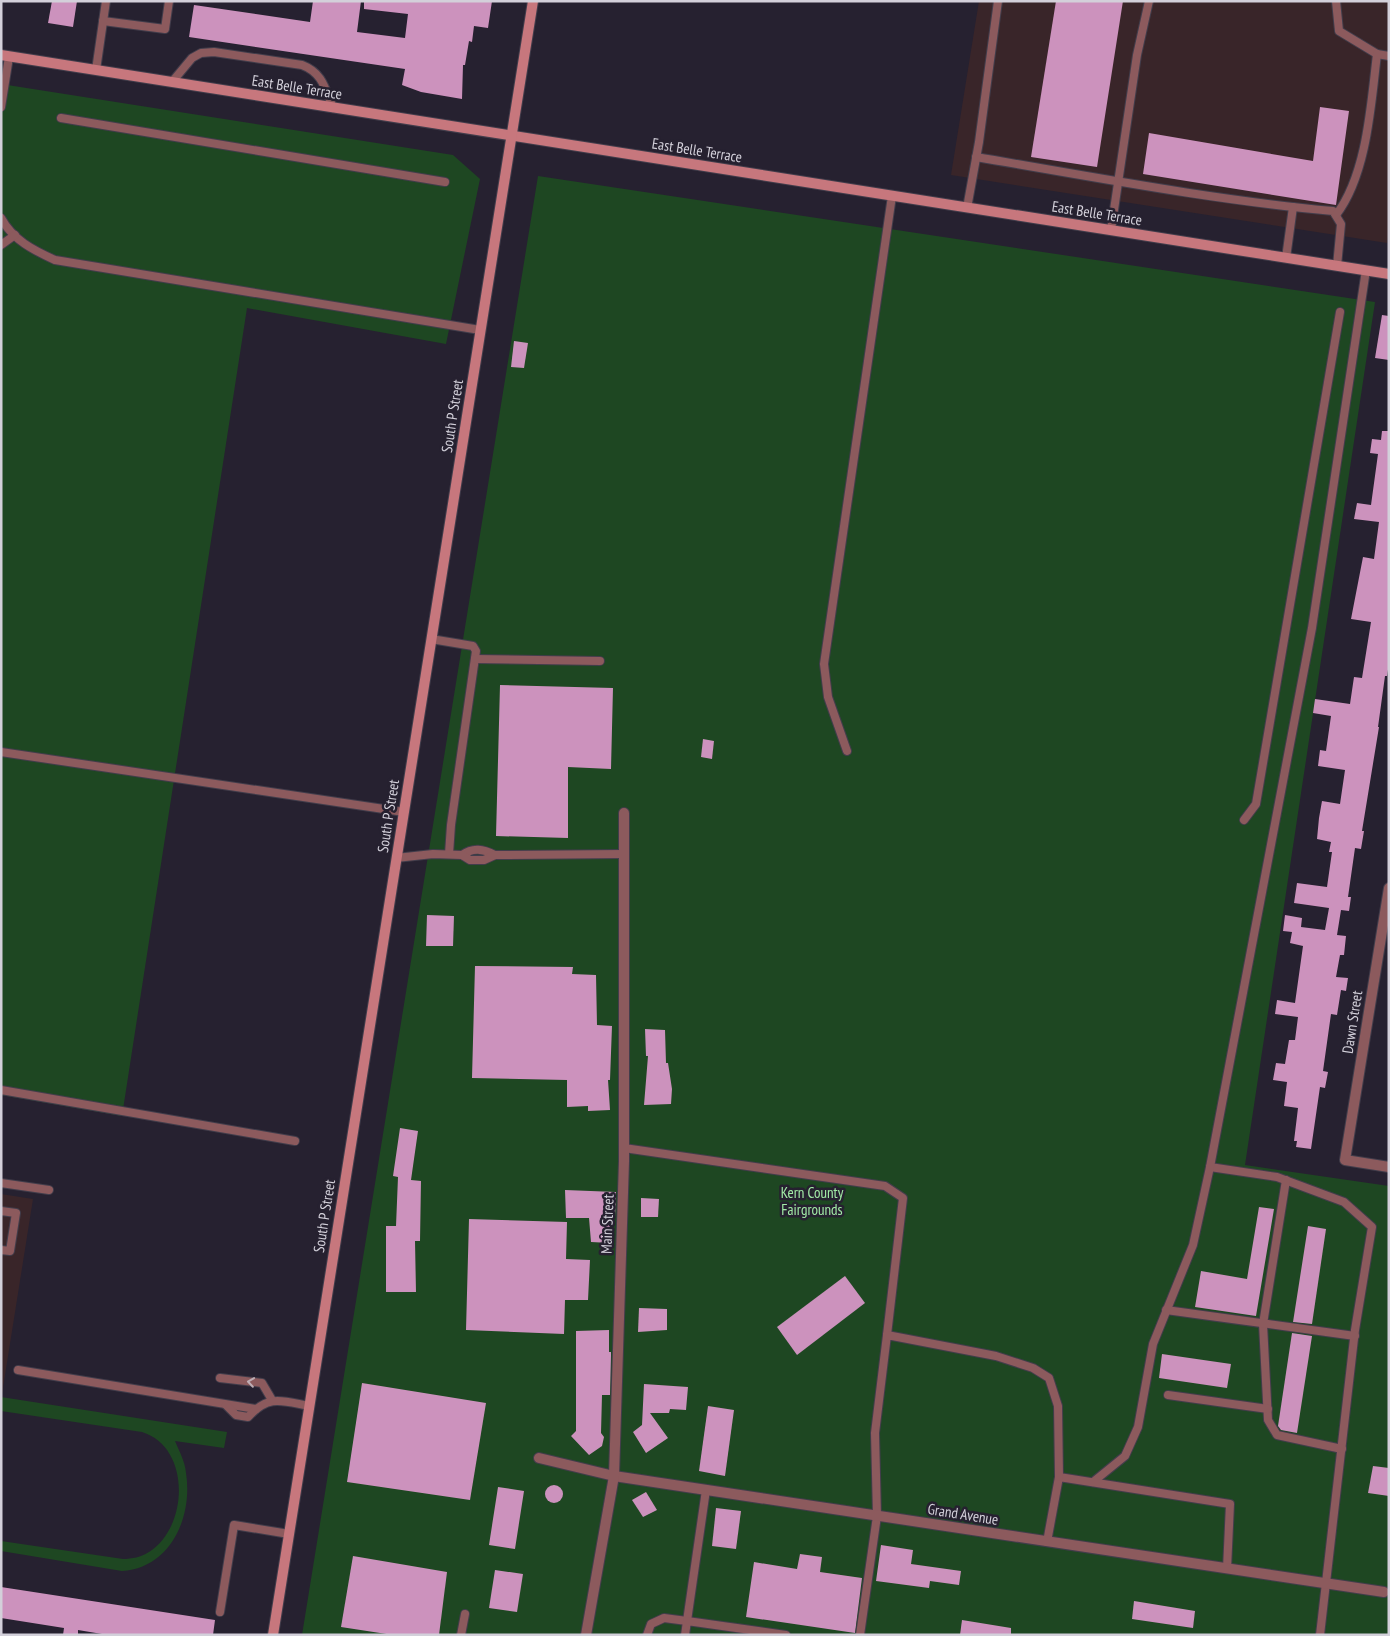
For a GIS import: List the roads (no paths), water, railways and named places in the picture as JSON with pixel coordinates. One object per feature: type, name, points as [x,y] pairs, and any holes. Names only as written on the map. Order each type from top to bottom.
[{"type":"street","name":"South P Street","points":[[273,1635],[533,1]]},
{"type":"street","name":"East Belle Terrace","points":[[5,56],[1389,274]]},
{"type":"street","name":"Main Street","points":[[586,1635],[614,1476],[624,1148],[624,813]]},
{"type":"street","name":"Dawn Street","points":[[1389,888],[1345,1160],[1389,1167]]},
{"type":"street","points":[[1378,956],[1389,957]]},
{"type":"street","name":"Grand Avenue","points":[[539,1458],[614,1476],[1384,1592]]},
{"type":"lane","points":[[96,70],[106,1]]},
{"type":"lane","points":[[103,21],[165,29],[169,1]]},
{"type":"lane","points":[[967,208],[998,1]]},
{"type":"lane","points":[[1111,230],[1137,55],[1149,1]]},
{"type":"lane","points":[[1336,1],[1339,31],[1378,54],[1389,56]]},
{"type":"lane","points":[[172,82],[192,58],[201,53],[214,52],[302,65],[312,69],[318,75],[333,108]]},
{"type":"lane","points":[[1336,215],[1344,206],[1364,155],[1378,54]]},
{"type":"lane","points":[[1,107],[5,56]]},
{"type":"lane","points":[[62,118],[445,182]]},
{"type":"lane","points":[[976,157],[1118,182],[1333,211],[1341,224],[1337,266]]},
{"type":"lane","points":[[847,751],[828,697],[824,664],[892,196]]},
{"type":"lane","points":[[1286,258],[1293,207]]},
{"type":"lane","points":[[1,218],[6,226],[27,246],[55,260],[480,330]]},
{"type":"lane","points":[[1,245],[15,235]]},
{"type":"lane","points":[[1093,1482],[1125,1456],[1138,1427],[1153,1344],[1193,1245],[1210,1167],[1312,628],[1366,270]]},
{"type":"lane","points":[[1244,820],[1256,804],[1340,312]]},
{"type":"lane","points":[[432,638],[473,646],[476,651],[451,825],[449,854]]},
{"type":"lane","points":[[475,660],[600,661]]},
{"type":"lane","points":[[1,752],[404,812]]},
{"type":"lane","points":[[396,858],[449,854],[462,855],[470,860],[484,860],[495,855],[624,854]]},
{"type":"lane","points":[[1,1090],[295,1141]]},
{"type":"lane","points":[[624,1148],[885,1186],[903,1198],[875,1433],[876,1516],[860,1635]]},
{"type":"lane","points":[[1210,1167],[1277,1176],[1344,1202],[1372,1228],[1355,1336],[1320,1635]]},
{"type":"lane","points":[[1286,1180],[1263,1324],[1268,1420],[1277,1435],[1342,1449]]},
{"type":"lane","points":[[1,1183],[49,1190]]},
{"type":"lane","points":[[1,1211],[16,1213],[10,1251],[1,1250]]},
{"type":"lane","points":[[1166,1310],[1355,1336]]},
{"type":"lane","points":[[887,1335],[996,1356],[1033,1368],[1049,1378],[1058,1406],[1059,1477],[1047,1542]]},
{"type":"lane","points":[[18,1370],[226,1404],[236,1415],[248,1417],[256,1409],[272,1400],[309,1406]]},
{"type":"lane","points":[[220,1378],[262,1383],[272,1400]]},
{"type":"lane","points":[[1168,1395],[1268,1409]]},
{"type":"lane","points":[[1059,1477],[1230,1504],[1227,1569]]},
{"type":"lane","points":[[685,1635],[706,1490]]},
{"type":"lane","points":[[220,1612],[234,1525],[289,1534]]},
{"type":"lane","points":[[461,1635],[465,1614]]},
{"type":"lane","points":[[647,1632],[651,1624],[664,1618],[687,1621],[728,1631],[786,1635]]},
{"type":"park label","name":"Kern County Fairgrounds","points":[[812,1200]]}]
